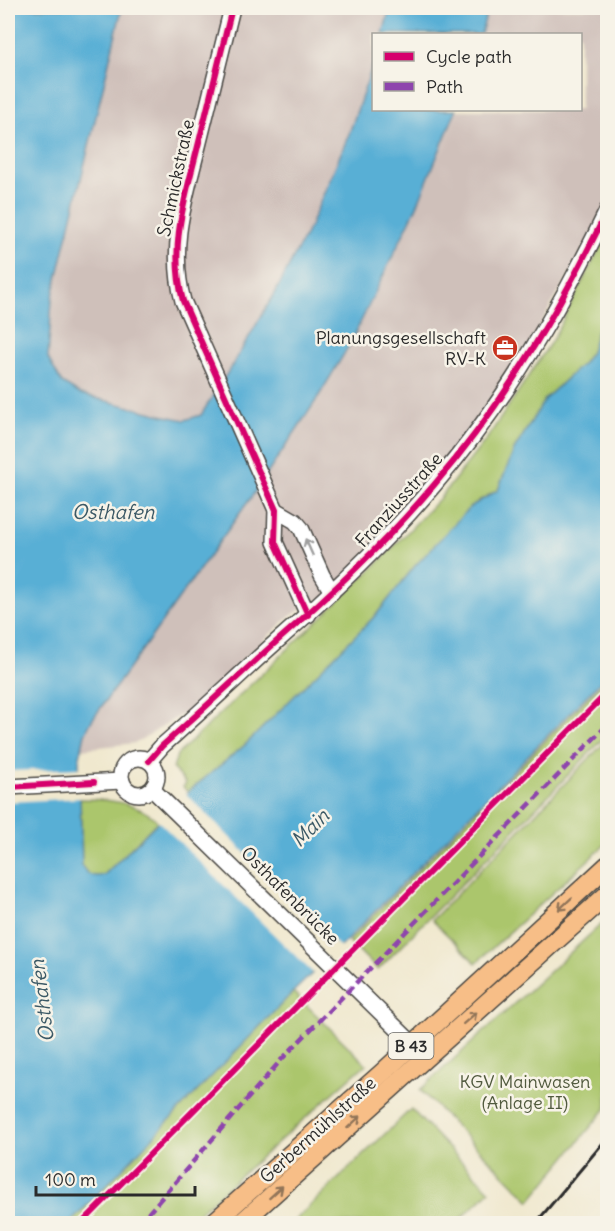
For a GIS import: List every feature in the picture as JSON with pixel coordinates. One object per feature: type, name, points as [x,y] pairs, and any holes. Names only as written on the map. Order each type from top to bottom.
[{"type":"main road","name":"Gerbermühlstraße","points":[[240,1224],[608,865]]},
{"type":"main road","name":"Gerbermühlstraße","points":[[212,1224],[608,894]]},
{"type":"street","name":"Schmickstraße","points":[[232,8],[181,214],[176,258],[177,279],[183,301],[219,386],[276,510]]},
{"type":"street","name":"Franziusstraße","points":[[149,761],[305,610],[332,592],[416,507],[489,415],[559,305],[608,209]]},
{"type":"street","points":[[305,610],[275,542],[276,510],[295,521],[301,528],[332,592]]},
{"type":"street","points":[[139,758],[149,761],[157,774],[152,789],[143,794],[132,793],[124,786],[122,770],[129,762],[139,758]]},
{"type":"street","points":[[8,787],[122,781]]},
{"type":"street","name":"Osthafenbrücke","points":[[152,789],[419,1050]]},
{"type":"shaded area","name":"Osthafen","points":[[8,8],[608,8],[607,209],[488,415],[332,592],[290,616],[187,711],[136,743],[8,757]]},
{"type":"green space","points":[[607,234],[607,303],[591,352],[583,363],[545,399],[514,450],[498,490],[478,501],[415,566],[376,615],[245,745],[188,792],[183,787],[186,783],[173,769],[177,755],[379,562],[440,498],[488,437],[553,339]]},
{"type":"green space","points":[[607,678],[607,735],[378,970],[349,941]]},
{"type":"green space","points":[[607,740],[607,843],[476,963],[432,920]]},
{"type":"green space","points":[[80,799],[122,803],[141,810],[158,821],[104,875],[94,876],[88,874],[82,866]]},
{"type":"green space","name":"KGV Mainwasen (Anlage II)","points":[[607,919],[607,1107],[530,1201],[420,1090]]},
{"type":"green space","points":[[293,992],[366,1064],[187,1223],[70,1223]]},
{"type":"green space","points":[[411,1109],[490,1191],[456,1223],[292,1223]]},
{"type":"water","name":"Main","points":[[8,8],[122,8],[52,300],[48,358],[62,383],[80,394],[185,420],[201,415],[275,293],[310,226],[349,134],[372,67],[372,111],[456,111],[417,206],[350,344],[317,399],[255,492],[92,720],[85,734],[79,761],[82,866],[86,872],[97,876],[104,875],[188,792],[245,745],[376,615],[415,566],[470,507],[498,490],[514,450],[545,399],[583,363],[591,352],[607,303],[607,675],[293,992],[70,1223],[8,1223]]},
{"type":"water","points":[[390,8],[488,8],[481,33],[383,33]]},
{"type":"pier","points":[[82,768],[83,798],[8,802],[8,771]]},
{"type":"pier","points":[[184,792],[342,949],[315,975],[156,819]]},
{"type":"railway","points":[[535,1224],[608,1137]]},
{"type":"marked path","points":[[139,1224],[281,1060],[608,724]]},
{"type":"cycle path","points":[[232,8],[180,221],[177,260],[179,280],[183,301],[276,510],[275,542],[308,615]]},
{"type":"cycle path","points":[[149,761],[162,746],[358,566],[397,527],[460,454],[530,353],[571,282],[608,209]]},
{"type":"cycle path","points":[[81,1224],[608,692]]},
{"type":"cycle path","points":[[8,787],[94,782]]},
{"type":"place","name":"Planungsgesellschaft RV-K","points":[[505,348]]}]
